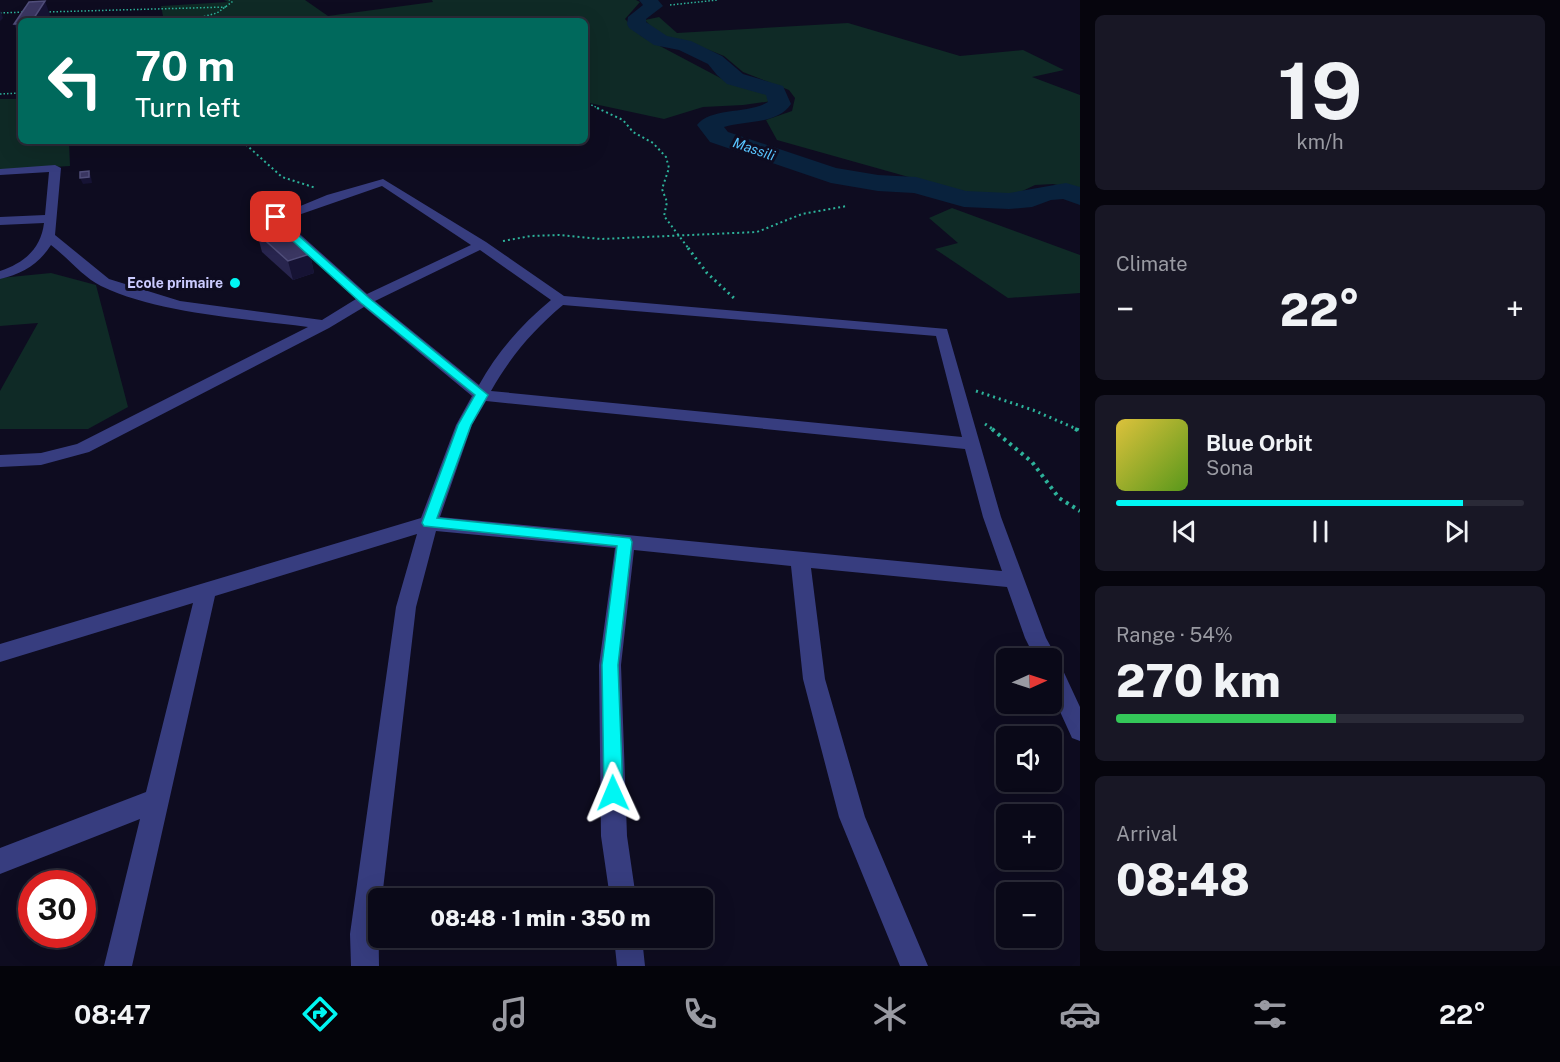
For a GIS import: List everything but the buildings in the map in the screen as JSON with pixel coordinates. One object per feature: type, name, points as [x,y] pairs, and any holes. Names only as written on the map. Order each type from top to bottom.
[{"type":"street","points":[[0,172],[55,168],[50,236],[46,245],[26,264],[0,275]]},
{"type":"street","points":[[972,444],[482,395],[365,300],[275,219],[383,182],[481,245],[560,300],[942,332],[992,517],[1042,648]]},
{"type":"street","points":[[0,221],[50,219]]},
{"type":"street","points":[[50,236],[104,282],[134,293],[180,304],[324,325]]},
{"type":"street","points":[[0,461],[41,459],[83,448],[324,325],[365,300],[481,245]]},
{"type":"street","points":[[365,966],[364,934],[406,607],[429,523],[464,425],[500,363],[536,320],[560,300]]},
{"type":"street","points":[[0,653],[429,523],[1015,580]]},
{"type":"street","points":[[621,888],[614,836],[610,665],[625,542]]},
{"type":"street","points":[[800,558],[814,679],[852,817],[914,966]]},
{"type":"street","points":[[118,966],[206,590]]},
{"type":"street","points":[[1062,692],[1080,731]]},
{"type":"street","points":[[0,861],[157,800]]},
{"type":"street","points":[[629,948],[632,966]]},
{"type":"path","points":[[199,18],[215,14],[227,7],[232,2],[229,0]]},
{"type":"path","points":[[670,5],[717,0]]},
{"type":"path","points":[[0,13],[227,7]]},
{"type":"path","points":[[213,18],[215,14]]},
{"type":"path","points":[[0,94],[18,93]]},
{"type":"path","points":[[588,103],[623,120],[633,132],[653,144],[666,157],[669,168],[662,189],[667,202],[664,216],[707,273],[754,316]]},
{"type":"path","points":[[246,144],[282,177],[312,186],[331,198]]},
{"type":"path","points":[[481,245],[531,236],[601,239],[757,232],[802,214],[847,206]]},
{"type":"path","points":[[955,384],[1034,410],[1080,431]]},
{"type":"path","points":[[962,408],[1011,441],[1039,470],[1056,497],[1080,511]]},
{"type":"green space","points":[[224,0],[305,0],[328,16],[433,2],[432,0],[636,0],[640,2],[625,19],[641,36],[726,81],[763,90],[772,101],[703,107],[664,119],[588,103],[588,18],[163,18],[161,6],[228,2]]},
{"type":"green space","points":[[659,17],[677,33],[848,23],[960,56],[1023,50],[1064,70],[1032,77],[1080,95],[1080,190],[1053,184],[1035,185],[1014,195],[962,192],[777,140],[766,120],[792,111],[795,98],[789,90],[743,72],[724,56],[689,42],[670,40],[656,32],[645,20]]},
{"type":"green space","points":[[0,99],[18,99],[18,144],[69,144],[70,166],[0,170]]},
{"type":"green space","points":[[952,208],[1080,255],[1080,293],[1008,298],[935,249],[958,243],[929,218]]},
{"type":"green space","points":[[51,273],[96,285],[128,407],[88,429],[0,429],[0,391],[38,323],[0,326],[0,278]]},
{"type":"waterway","name":"Massili","points":[[648,0],[654,6],[637,17],[636,24],[661,41],[684,45],[715,60],[735,79],[775,91],[780,104],[772,109],[764,113],[727,119],[709,125],[719,137],[831,175],[878,183],[916,185],[964,199],[1009,201],[1032,199],[1045,193],[1066,191],[1080,197]]},
{"type":"place","name":"Ecole primaire","points":[[235,283]]},
{"type":"route","points":[[276,217],[276,221],[365,300],[482,395],[464,425],[429,523],[625,542],[610,665],[613,793]]}]
